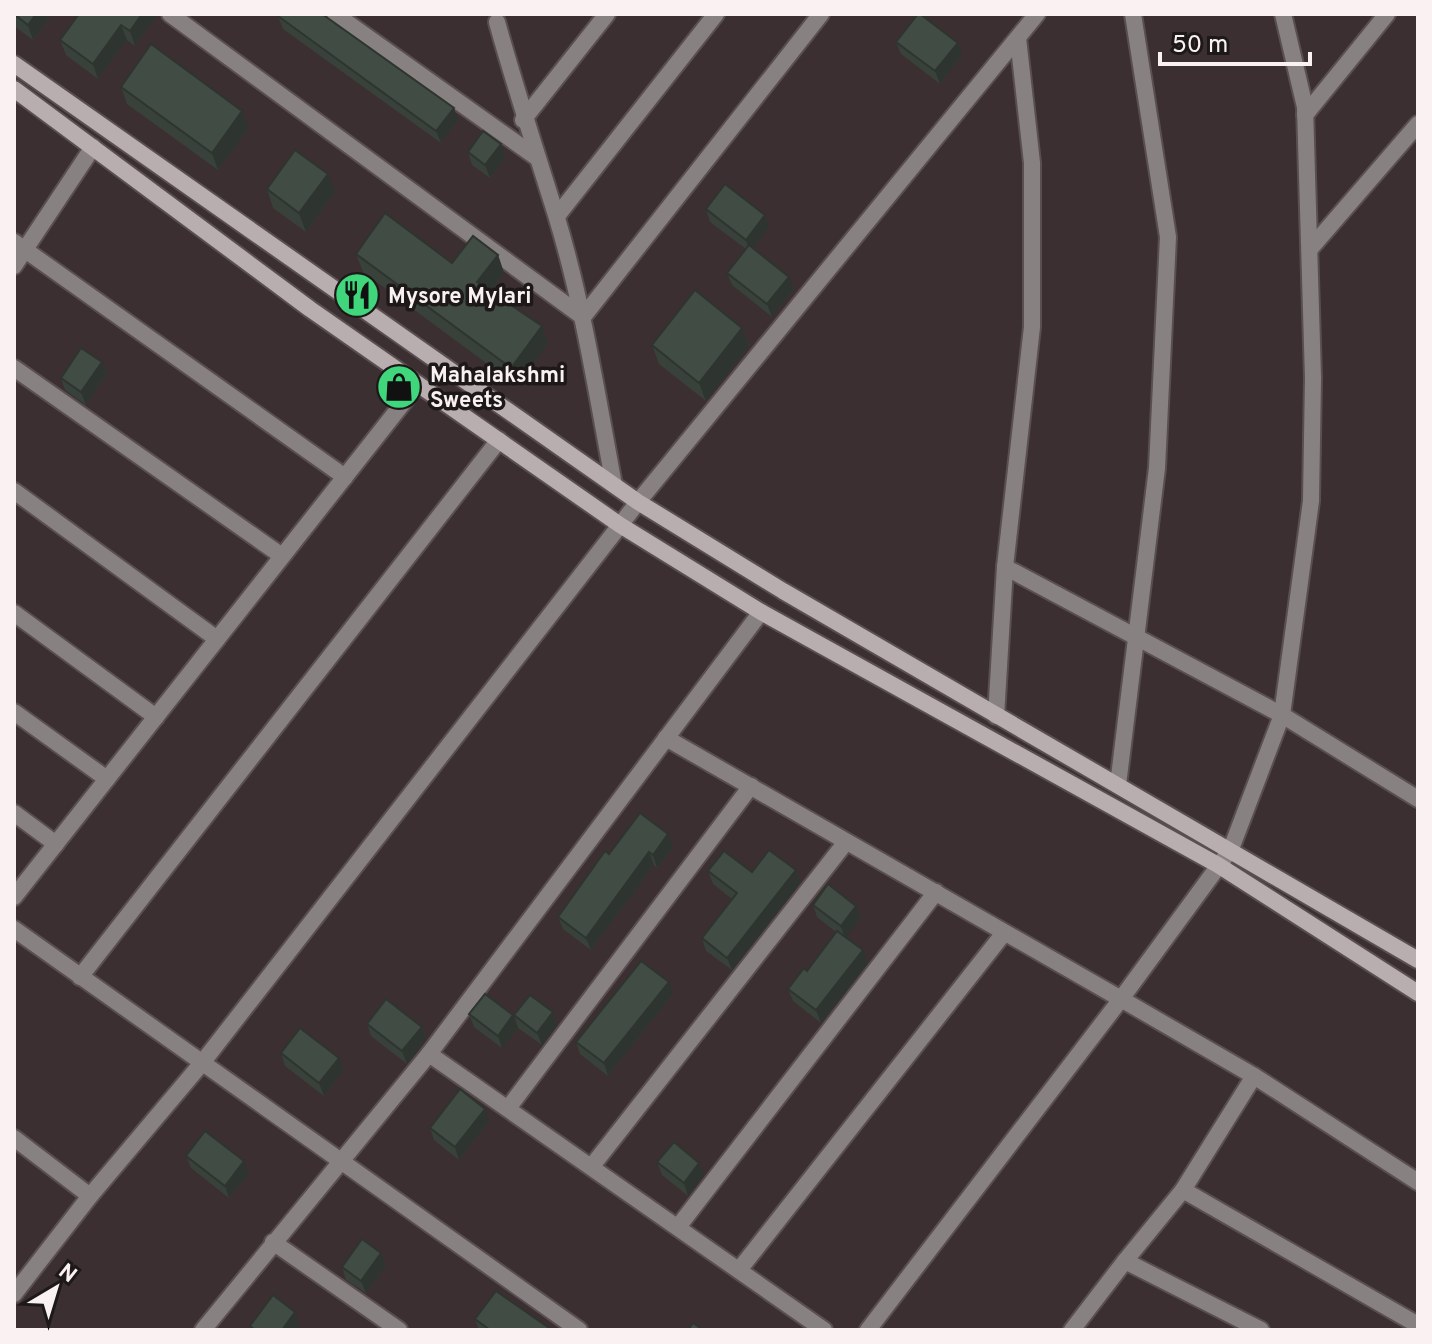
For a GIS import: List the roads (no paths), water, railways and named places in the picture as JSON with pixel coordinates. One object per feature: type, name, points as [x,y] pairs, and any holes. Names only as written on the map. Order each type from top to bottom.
[{"type":"street","points":[[170,14],[583,317]]},
{"type":"street","points":[[335,14],[536,157]]},
{"type":"street","points":[[523,120],[607,14]]},
{"type":"street","points":[[557,216],[716,14]]},
{"type":"street","points":[[583,317],[821,14]]},
{"type":"street","points":[[14,1294],[90,1196],[202,1063],[638,502],[1037,14]]},
{"type":"street","points":[[1118,785],[1157,468],[1168,237],[1133,14]]},
{"type":"street","points":[[868,1330],[1121,999],[1231,849],[1282,715],[1311,501],[1310,249],[1305,115],[1283,14]]},
{"type":"street","points":[[1305,115],[1387,14]]},
{"type":"street","points":[[495,17],[523,120],[557,216],[583,317],[614,485]]},
{"type":"street","points":[[996,716],[1005,567],[1032,327],[1032,163],[1018,38]]},
{"type":"street","points":[[14,64],[638,502],[996,716],[1231,849],[1418,960]]},
{"type":"street","points":[[14,89],[418,384],[620,525],[761,612],[1218,865],[1418,993]]},
{"type":"street","points":[[1310,249],[1418,124]]},
{"type":"street","points":[[14,266],[19,245],[93,147]]},
{"type":"street","points":[[19,245],[345,477]]},
{"type":"street","points":[[14,368],[282,556]]},
{"type":"street","points":[[14,897],[418,384]]},
{"type":"street","points":[[80,977],[499,440]]},
{"type":"street","points":[[14,491],[217,639]]},
{"type":"street","points":[[1005,567],[1282,715],[1415,798],[1418,778]]},
{"type":"street","points":[[212,1327],[273,1242],[429,1054],[761,612]]},
{"type":"street","points":[[14,613],[156,717]]},
{"type":"street","points":[[14,712],[107,779]]},
{"type":"street","points":[[666,738],[1254,1076],[1418,1182]]},
{"type":"street","points":[[509,1107],[751,786]]},
{"type":"street","points":[[14,813],[56,844]]},
{"type":"street","points":[[592,1166],[846,842]]},
{"type":"street","points":[[678,1227],[936,892]]},
{"type":"street","points":[[14,929],[579,1330]]},
{"type":"street","points":[[739,1270],[1004,933]]},
{"type":"street","points":[[429,1054],[824,1330]]},
{"type":"street","points":[[1076,1329],[1125,1261],[1183,1190],[1254,1076]]},
{"type":"street","points":[[14,1138],[90,1196]]},
{"type":"street","points":[[1183,1190],[1418,1325]]},
{"type":"street","points":[[273,1242],[399,1330]]},
{"type":"street","points":[[1125,1261],[1261,1330]]},
{"type":"place","name":"Mysore Mylari","points":[[357,295]]},
{"type":"place","name":"Mahalakshmi Sweets","points":[[399,387]]}]
